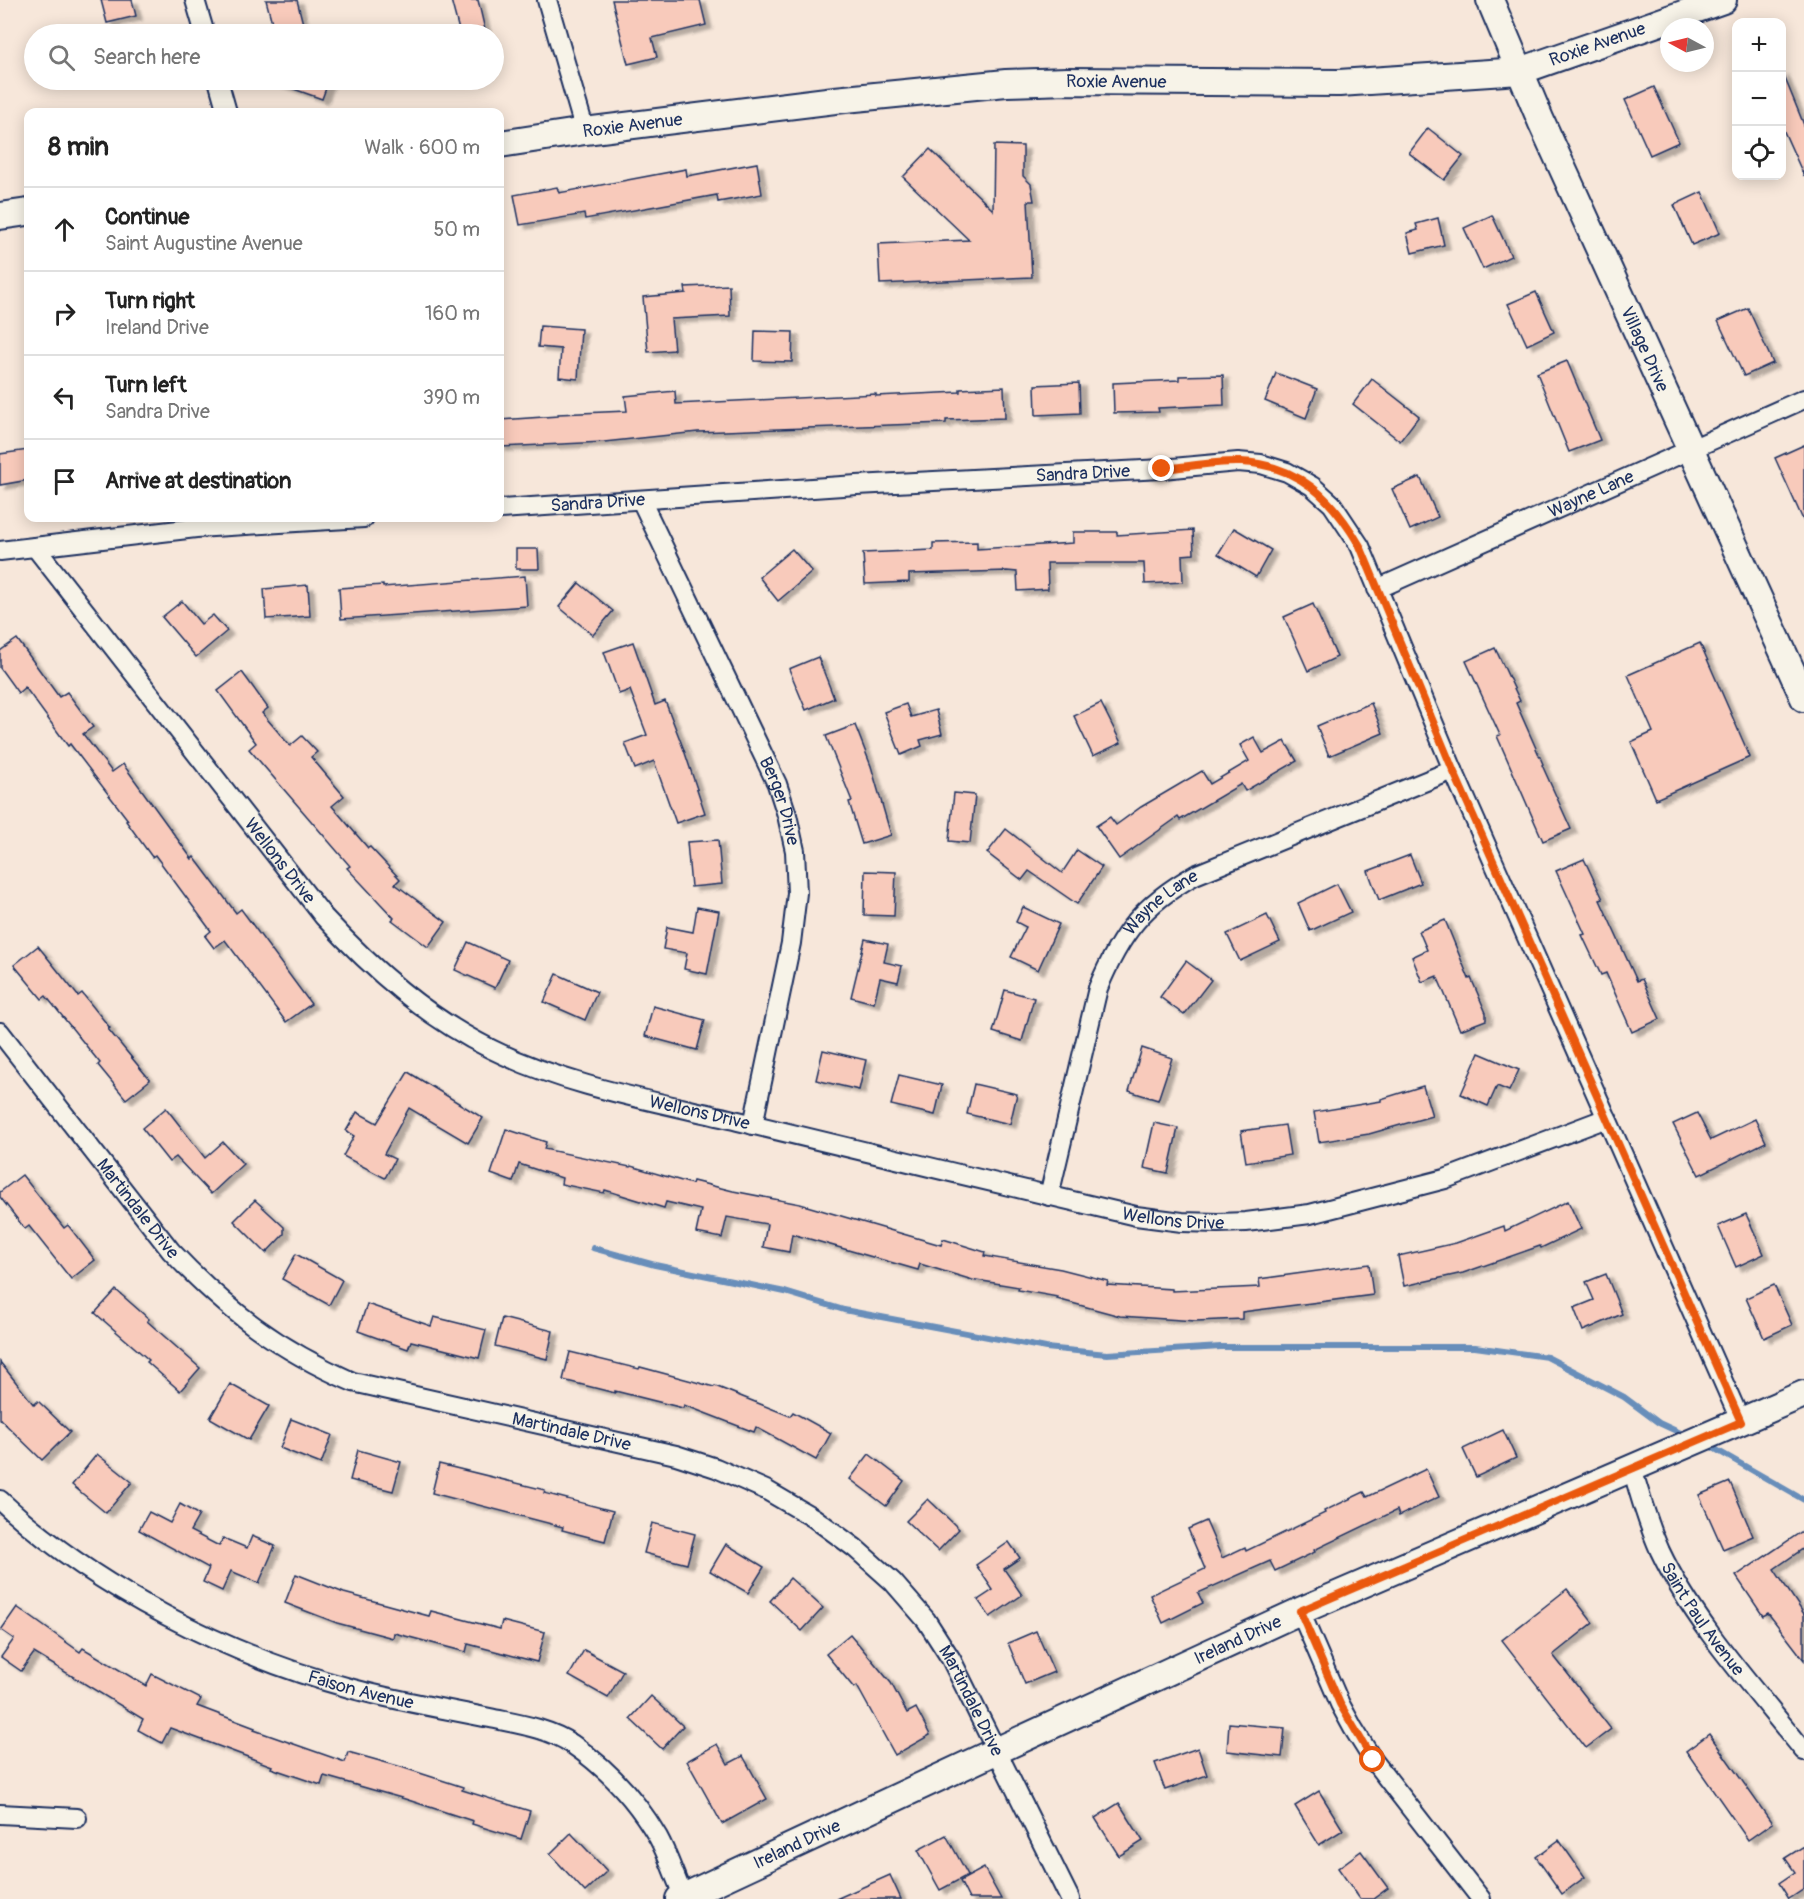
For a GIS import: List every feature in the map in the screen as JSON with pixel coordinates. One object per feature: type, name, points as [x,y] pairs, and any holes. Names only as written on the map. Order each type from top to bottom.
[{"type":"main road","name":"Village Drive","points":[[1490,0],[1804,698]]},
{"type":"main road","name":"Roxie Avenue","points":[[504,143],[836,100],[1006,83],[1067,81],[1339,82],[1520,71],[1723,0]]},
{"type":"main road","points":[[0,216],[24,213]]},
{"type":"main road","name":"Ireland Drive","points":[[682,1898],[1300,1611],[1804,1395]]},
{"type":"street","points":[[195,0],[202,24]]},
{"type":"street","points":[[547,0],[585,131]]},
{"type":"street","points":[[221,90],[226,108]]},
{"type":"street","name":"Wayne Lane","points":[[1377,589],[1804,399]]},
{"type":"street","name":"Sandra Drive","points":[[504,509],[856,485],[1162,469],[1238,462],[1261,464],[1287,472],[1312,486],[1332,504],[1360,546],[1453,770],[1741,1422]]},
{"type":"street","name":"Berger Drive","points":[[641,500],[777,784],[795,851],[797,893],[791,943],[753,1125]]},
{"type":"street","points":[[0,551],[196,528],[291,522]]},
{"type":"street","name":"Wellons Drive","points":[[35,548],[324,917],[359,954],[393,985],[457,1030],[527,1065],[571,1081],[1049,1196],[1136,1216],[1182,1222],[1246,1222],[1310,1214],[1445,1179],[1607,1118]]},
{"type":"street","name":"Wayne Lane","points":[[1049,1196],[1098,987],[1111,958],[1128,930],[1150,906],[1175,886],[1195,875],[1453,770]]},
{"type":"street","name":"Martindale Drive","points":[[0,1032],[171,1251],[241,1318],[279,1344],[319,1367],[353,1382],[676,1455],[716,1468],[766,1490],[814,1518],[855,1548],[893,1582],[926,1620],[951,1659],[969,1691],[996,1751],[1070,1899]]},
{"type":"street","name":"Saint Paul Avenue","points":[[1632,1468],[1643,1508],[1660,1550],[1682,1591],[1719,1644],[1804,1751]]},
{"type":"street","name":"Faison Avenue","points":[[0,1500],[55,1546],[105,1580],[169,1617],[231,1646],[283,1667],[353,1689],[537,1728],[570,1743],[620,1785],[640,1810],[658,1837],[682,1898]]},
{"type":"street","points":[[1300,1611],[1340,1704],[1353,1728],[1377,1765],[1481,1899]]},
{"type":"street","points":[[0,1814],[77,1818]]},
{"type":"building","points":[[101,0],[132,0],[136,16],[107,23]]},
{"type":"building","points":[[266,0],[297,0],[303,24],[272,24]]},
{"type":"building","points":[[451,0],[478,0],[484,24],[457,24]]},
{"type":"building","points":[[612,0],[700,0],[706,25],[652,38],[657,57],[628,64]]},
{"type":"building","points":[[1786,81],[1804,125],[1804,176],[1786,136]]},
{"type":"building","points":[[1654,87],[1679,142],[1650,155],[1625,100]]},
{"type":"building","points":[[297,90],[325,90],[322,99]]},
{"type":"building","points":[[1428,128],[1463,156],[1444,180],[1409,153]]},
{"type":"building","points":[[994,145],[1023,146],[1023,176],[1031,184],[1034,201],[1028,201],[1032,277],[880,284],[878,244],[969,240],[903,177],[930,149],[993,210]]},
{"type":"building","points":[[757,163],[762,194],[718,202],[717,195],[585,219],[584,214],[520,225],[514,195],[557,187],[559,193],[686,169],[687,176]]},
{"type":"building","points":[[1702,192],[1720,233],[1692,245],[1674,205]]},
{"type":"building","points":[[1492,215],[1511,256],[1483,269],[1464,228]]},
{"type":"building","points":[[1438,218],[1444,245],[1412,253],[1407,233],[1418,230],[1416,224]]},
{"type":"building","points":[[729,285],[730,316],[671,319],[674,350],[648,352],[643,297],[686,293],[685,287]]},
{"type":"building","points":[[1536,292],[1554,332],[1527,345],[1508,304]]},
{"type":"building","points":[[1748,308],[1773,363],[1744,376],[1718,321]]},
{"type":"building","points":[[540,326],[581,329],[578,379],[559,377],[561,349],[538,347]]},
{"type":"building","points":[[755,331],[793,332],[792,362],[754,361]]},
{"type":"building","points":[[1567,361],[1600,440],[1569,452],[1537,373]]},
{"type":"building","points":[[1276,373],[1317,389],[1306,418],[1265,401]]},
{"type":"building","points":[[1223,375],[1224,405],[1158,408],[1159,412],[1114,413],[1113,383],[1179,380],[1179,376]]},
{"type":"building","points":[[1372,379],[1419,416],[1400,441],[1353,404]]},
{"type":"building","points":[[1079,383],[1080,413],[1036,415],[1035,385]]},
{"type":"building","points":[[1004,387],[1005,418],[946,420],[946,423],[698,432],[604,442],[504,447],[504,420],[558,416],[558,414],[627,411],[625,396],[675,391],[676,404],[960,392],[960,389]]},
{"type":"building","points":[[1804,445],[1804,522],[1775,458]]},
{"type":"building","points":[[24,451],[24,481],[0,485],[0,454]]},
{"type":"building","points":[[1420,477],[1438,517],[1410,530],[1392,489]]},
{"type":"building","points":[[1234,528],[1271,550],[1256,577],[1218,554]]},
{"type":"building","points":[[1193,530],[1194,554],[1182,555],[1183,582],[1145,584],[1144,563],[1047,563],[1048,589],[1018,591],[1017,572],[1007,571],[909,574],[909,582],[865,584],[863,553],[933,550],[933,543],[977,542],[977,549],[1073,543],[1073,532],[1117,532],[1117,535]]},
{"type":"building","points":[[516,549],[538,549],[539,569],[516,569]]},
{"type":"building","points":[[792,549],[812,572],[778,601],[759,577]]},
{"type":"building","points":[[525,576],[527,606],[341,619],[339,588],[383,585],[383,587]]},
{"type":"building","points":[[579,583],[613,611],[593,635],[559,607]]},
{"type":"building","points":[[308,585],[310,616],[266,619],[264,589]]},
{"type":"building","points":[[182,601],[201,624],[213,615],[227,631],[196,657],[162,617]]},
{"type":"building","points":[[1313,604],[1337,657],[1308,671],[1284,617]]},
{"type":"building","points":[[17,639],[59,697],[67,692],[93,727],[83,734],[112,772],[123,764],[192,859],[194,857],[236,913],[241,909],[311,1004],[286,1022],[225,940],[214,948],[205,936],[211,931],[155,855],[152,857],[126,821],[128,820],[70,744],[68,746],[25,687],[18,693],[0,668],[0,651]]},
{"type":"building","points":[[633,642],[655,705],[665,701],[705,813],[676,823],[654,761],[635,769],[625,743],[647,735],[630,690],[619,694],[604,652]]},
{"type":"building","points":[[1700,643],[1750,757],[1656,799],[1631,742],[1653,732],[1628,675]]},
{"type":"building","points":[[1495,648],[1520,701],[1516,703],[1571,829],[1543,841],[1497,736],[1500,735],[1466,661]]},
{"type":"building","points":[[818,657],[834,698],[806,710],[789,669]]},
{"type":"building","points":[[242,672],[268,708],[262,713],[290,746],[302,736],[317,752],[311,757],[344,796],[332,806],[368,848],[370,847],[400,879],[395,884],[446,922],[428,947],[392,920],[394,918],[347,868],[350,866],[249,749],[256,743],[218,691]]},
{"type":"building","points":[[1101,703],[1121,743],[1093,756],[1074,716]]},
{"type":"building","points":[[1371,703],[1383,733],[1329,756],[1317,726]]},
{"type":"building","points":[[906,704],[911,717],[936,710],[942,734],[920,740],[922,746],[901,755],[884,712]]},
{"type":"building","points":[[855,725],[871,766],[891,835],[862,844],[849,802],[852,801],[826,736]]},
{"type":"building","points":[[1254,737],[1263,753],[1285,741],[1297,761],[1245,791],[1241,784],[1180,820],[1178,817],[1119,859],[1096,826],[1110,817],[1116,825],[1141,807],[1202,771],[1210,784],[1249,761],[1240,745]]},
{"type":"building","points":[[954,793],[975,795],[970,843],[949,841]]},
{"type":"building","points":[[1006,829],[1062,873],[1077,850],[1102,867],[1077,904],[1029,871],[1022,880],[987,853]]},
{"type":"building","points":[[718,840],[722,884],[691,887],[687,842]]},
{"type":"building","points":[[1410,855],[1421,883],[1379,900],[1368,871]]},
{"type":"building","points":[[1584,859],[1637,981],[1642,979],[1660,1019],[1632,1032],[1606,973],[1601,975],[1582,935],[1585,934],[1556,871]]},
{"type":"building","points":[[865,871],[896,872],[894,916],[864,915]]},
{"type":"building","points":[[1337,884],[1351,912],[1310,931],[1298,903]]},
{"type":"building","points":[[697,907],[719,911],[707,974],[684,969],[687,953],[663,949],[667,927],[693,932]]},
{"type":"building","points":[[1023,907],[1059,924],[1038,970],[1011,957],[1026,927],[1016,922]]},
{"type":"building","points":[[1267,915],[1280,942],[1240,961],[1227,934]]},
{"type":"building","points":[[1445,920],[1469,979],[1471,978],[1486,1013],[1486,1020],[1460,1030],[1437,976],[1422,982],[1412,957],[1427,950],[1419,931]]},
{"type":"building","points":[[865,939],[888,944],[884,962],[902,966],[898,982],[880,978],[874,1003],[851,997]]},
{"type":"building","points":[[468,942],[508,960],[495,988],[455,970]]},
{"type":"building","points":[[38,946],[78,996],[82,993],[150,1080],[126,1099],[46,996],[42,999],[14,965]]},
{"type":"building","points":[[1186,961],[1211,980],[1184,1015],[1160,997]]},
{"type":"building","points":[[557,974],[597,992],[585,1020],[544,1002]]},
{"type":"building","points":[[1005,990],[1034,998],[1022,1041],[993,1032]]},
{"type":"building","points":[[653,1006],[705,1020],[697,1050],[645,1036]]},
{"type":"building","points":[[1142,1048],[1172,1058],[1158,1100],[1129,1091]]},
{"type":"building","points":[[823,1050],[866,1060],[859,1090],[816,1080]]},
{"type":"building","points":[[1479,1053],[1519,1070],[1509,1091],[1497,1086],[1488,1106],[1461,1094]]},
{"type":"building","points":[[408,1072],[483,1118],[468,1143],[409,1108],[384,1154],[395,1159],[385,1178],[343,1156],[354,1136],[346,1131],[357,1112],[377,1123]]},
{"type":"building","points":[[899,1075],[942,1085],[935,1115],[891,1105]]},
{"type":"building","points":[[974,1084],[1017,1094],[1010,1124],[967,1114]]},
{"type":"building","points":[[1423,1086],[1432,1116],[1369,1134],[1319,1142],[1314,1112],[1381,1101],[1381,1099]]},
{"type":"building","points":[[166,1108],[205,1158],[223,1142],[243,1164],[211,1194],[176,1157],[169,1162],[142,1128]]},
{"type":"building","points":[[1697,1113],[1711,1140],[1755,1119],[1766,1142],[1699,1175],[1673,1124]]},
{"type":"building","points":[[1154,1123],[1178,1128],[1168,1173],[1144,1168]]},
{"type":"building","points":[[1285,1125],[1290,1155],[1246,1162],[1241,1131]]},
{"type":"building","points":[[506,1129],[546,1142],[544,1149],[631,1166],[692,1184],[693,1181],[800,1204],[941,1245],[943,1239],[985,1252],[984,1256],[1061,1269],[1108,1281],[1107,1285],[1172,1289],[1172,1291],[1260,1287],[1259,1279],[1369,1264],[1373,1295],[1242,1312],[1242,1319],[1196,1321],[1120,1316],[1057,1299],[1058,1297],[1018,1290],[1019,1287],[976,1281],[920,1264],[918,1270],[792,1234],[789,1252],[763,1247],[767,1224],[727,1217],[722,1238],[696,1233],[701,1210],[666,1202],[664,1208],[605,1190],[604,1193],[561,1184],[562,1178],[519,1164],[513,1182],[491,1174]]},
{"type":"building","points":[[22,1175],[64,1228],[68,1225],[95,1260],[71,1279],[29,1226],[25,1229],[0,1197],[0,1192]]},
{"type":"building","points":[[255,1200],[284,1227],[284,1234],[266,1253],[234,1221]]},
{"type":"building","points":[[1568,1201],[1581,1229],[1541,1248],[1540,1246],[1463,1273],[1404,1286],[1398,1256],[1456,1243],[1504,1226],[1505,1231]]},
{"type":"building","points":[[1746,1214],[1764,1254],[1736,1267],[1718,1226]]},
{"type":"building","points":[[296,1254],[342,1280],[329,1305],[282,1279]]},
{"type":"building","points":[[1606,1274],[1622,1314],[1583,1331],[1574,1308],[1594,1300],[1586,1282]]},
{"type":"building","points":[[1774,1285],[1792,1325],[1764,1338],[1746,1298]]},
{"type":"building","points":[[116,1290],[200,1368],[180,1391],[147,1362],[149,1360],[95,1313]]},
{"type":"building","points":[[367,1304],[431,1326],[434,1317],[486,1330],[479,1358],[411,1341],[408,1349],[358,1331]]},
{"type":"building","points":[[502,1318],[553,1331],[547,1359],[495,1346]]},
{"type":"building","points":[[570,1352],[715,1386],[790,1416],[793,1412],[831,1433],[816,1460],[756,1427],[754,1432],[684,1405],[683,1408],[563,1380]]},
{"type":"building","points":[[0,1362],[34,1405],[38,1401],[70,1432],[42,1460],[0,1419]]},
{"type":"building","points":[[230,1384],[269,1406],[249,1440],[210,1418]]},
{"type":"building","points":[[291,1419],[332,1435],[321,1464],[280,1448]]},
{"type":"building","points":[[1503,1430],[1516,1458],[1476,1477],[1463,1449]]},
{"type":"building","points":[[358,1450],[401,1462],[393,1491],[350,1480]]},
{"type":"building","points":[[97,1454],[132,1482],[106,1513],[72,1485]]},
{"type":"building","points":[[869,1454],[904,1481],[886,1506],[850,1479]]},
{"type":"building","points":[[439,1464],[545,1490],[544,1493],[613,1511],[605,1541],[562,1530],[563,1527],[432,1493]]},
{"type":"building","points":[[1426,1469],[1439,1497],[1399,1516],[1397,1510],[1275,1571],[1270,1561],[1198,1593],[1203,1603],[1163,1623],[1150,1595],[1205,1569],[1188,1529],[1206,1521],[1222,1558],[1245,1547],[1246,1551],[1364,1492],[1367,1497]]},
{"type":"building","points":[[1730,1482],[1753,1536],[1723,1549],[1699,1495]]},
{"type":"building","points":[[928,1499],[959,1529],[938,1551],[906,1521]]},
{"type":"building","points":[[180,1504],[199,1515],[190,1531],[219,1546],[223,1538],[247,1548],[252,1536],[275,1546],[259,1583],[231,1571],[222,1591],[203,1582],[209,1568],[139,1530],[149,1512],[170,1523]]},
{"type":"building","points":[[652,1523],[695,1534],[687,1564],[644,1553]]},
{"type":"building","points":[[1804,1530],[1804,1548],[1774,1569],[1804,1614],[1804,1660],[1768,1613],[1763,1616],[1736,1576]]},
{"type":"building","points":[[1009,1542],[1020,1558],[1004,1569],[1022,1595],[990,1617],[978,1600],[993,1590],[976,1565]]},
{"type":"building","points":[[726,1544],[764,1567],[748,1593],[710,1571]]},
{"type":"building","points":[[296,1574],[344,1593],[429,1616],[431,1611],[500,1629],[502,1621],[545,1632],[537,1662],[468,1644],[466,1652],[394,1633],[393,1638],[337,1623],[285,1603]]},
{"type":"building","points":[[790,1578],[823,1608],[802,1631],[770,1601]]},
{"type":"building","points":[[1567,1589],[1593,1623],[1553,1655],[1611,1729],[1586,1748],[1502,1640]]},
{"type":"building","points":[[17,1607],[80,1652],[83,1648],[146,1686],[152,1674],[201,1699],[197,1706],[255,1728],[254,1730],[345,1762],[348,1752],[398,1766],[463,1787],[462,1790],[530,1811],[521,1839],[405,1799],[324,1776],[321,1785],[170,1728],[162,1743],[138,1730],[143,1719],[34,1653],[21,1671],[1,1657],[14,1639],[1,1630]]},
{"type":"building","points":[[1036,1631],[1054,1672],[1025,1684],[1008,1643]]},
{"type":"building","points":[[850,1634],[891,1683],[907,1713],[916,1708],[930,1735],[895,1755],[857,1686],[854,1688],[826,1654]]},
{"type":"building","points":[[584,1650],[623,1671],[608,1698],[569,1676]]},
{"type":"building","points":[[651,1696],[683,1726],[662,1749],[630,1719]]},
{"type":"building","points":[[1229,1723],[1285,1728],[1282,1757],[1227,1751]]},
{"type":"building","points":[[1709,1734],[1772,1823],[1748,1840],[1686,1751]]},
{"type":"building","points":[[717,1744],[728,1764],[743,1756],[767,1799],[722,1824],[687,1761]]},
{"type":"building","points":[[1198,1748],[1207,1775],[1165,1790],[1155,1763]]},
{"type":"building","points":[[1319,1791],[1343,1830],[1319,1845],[1295,1806]]},
{"type":"building","points":[[1119,1803],[1143,1841],[1119,1856],[1095,1818]]},
{"type":"building","points":[[571,1833],[607,1871],[585,1892],[550,1854]]},
{"type":"building","points":[[946,1835],[968,1875],[940,1890],[918,1850]]},
{"type":"building","points":[[1559,1840],[1585,1877],[1562,1894],[1536,1857]]},
{"type":"building","points":[[1804,1846],[1804,1889],[1789,1899],[1779,1883],[1795,1872],[1785,1858]]},
{"type":"building","points":[[1361,1851],[1388,1888],[1373,1899],[1360,1899],[1338,1868]]},
{"type":"building","points":[[984,1868],[1001,1899],[969,1899],[960,1881]]},
{"type":"building","points":[[890,1875],[901,1899],[836,1899]]},
{"type":"waterway","points":[[593,1248],[655,1265],[785,1292],[844,1310],[1046,1348],[1107,1354],[1221,1347],[1475,1347],[1547,1357],[1624,1397],[1659,1423],[1687,1436]]},
{"type":"waterway","points":[[1708,1445],[1804,1500]]},
{"type":"route","points":[[1162,469],[1238,462],[1261,464],[1287,472],[1312,486],[1332,504],[1360,546],[1453,770],[1741,1422],[1300,1611],[1340,1704],[1373,1760]]}]
